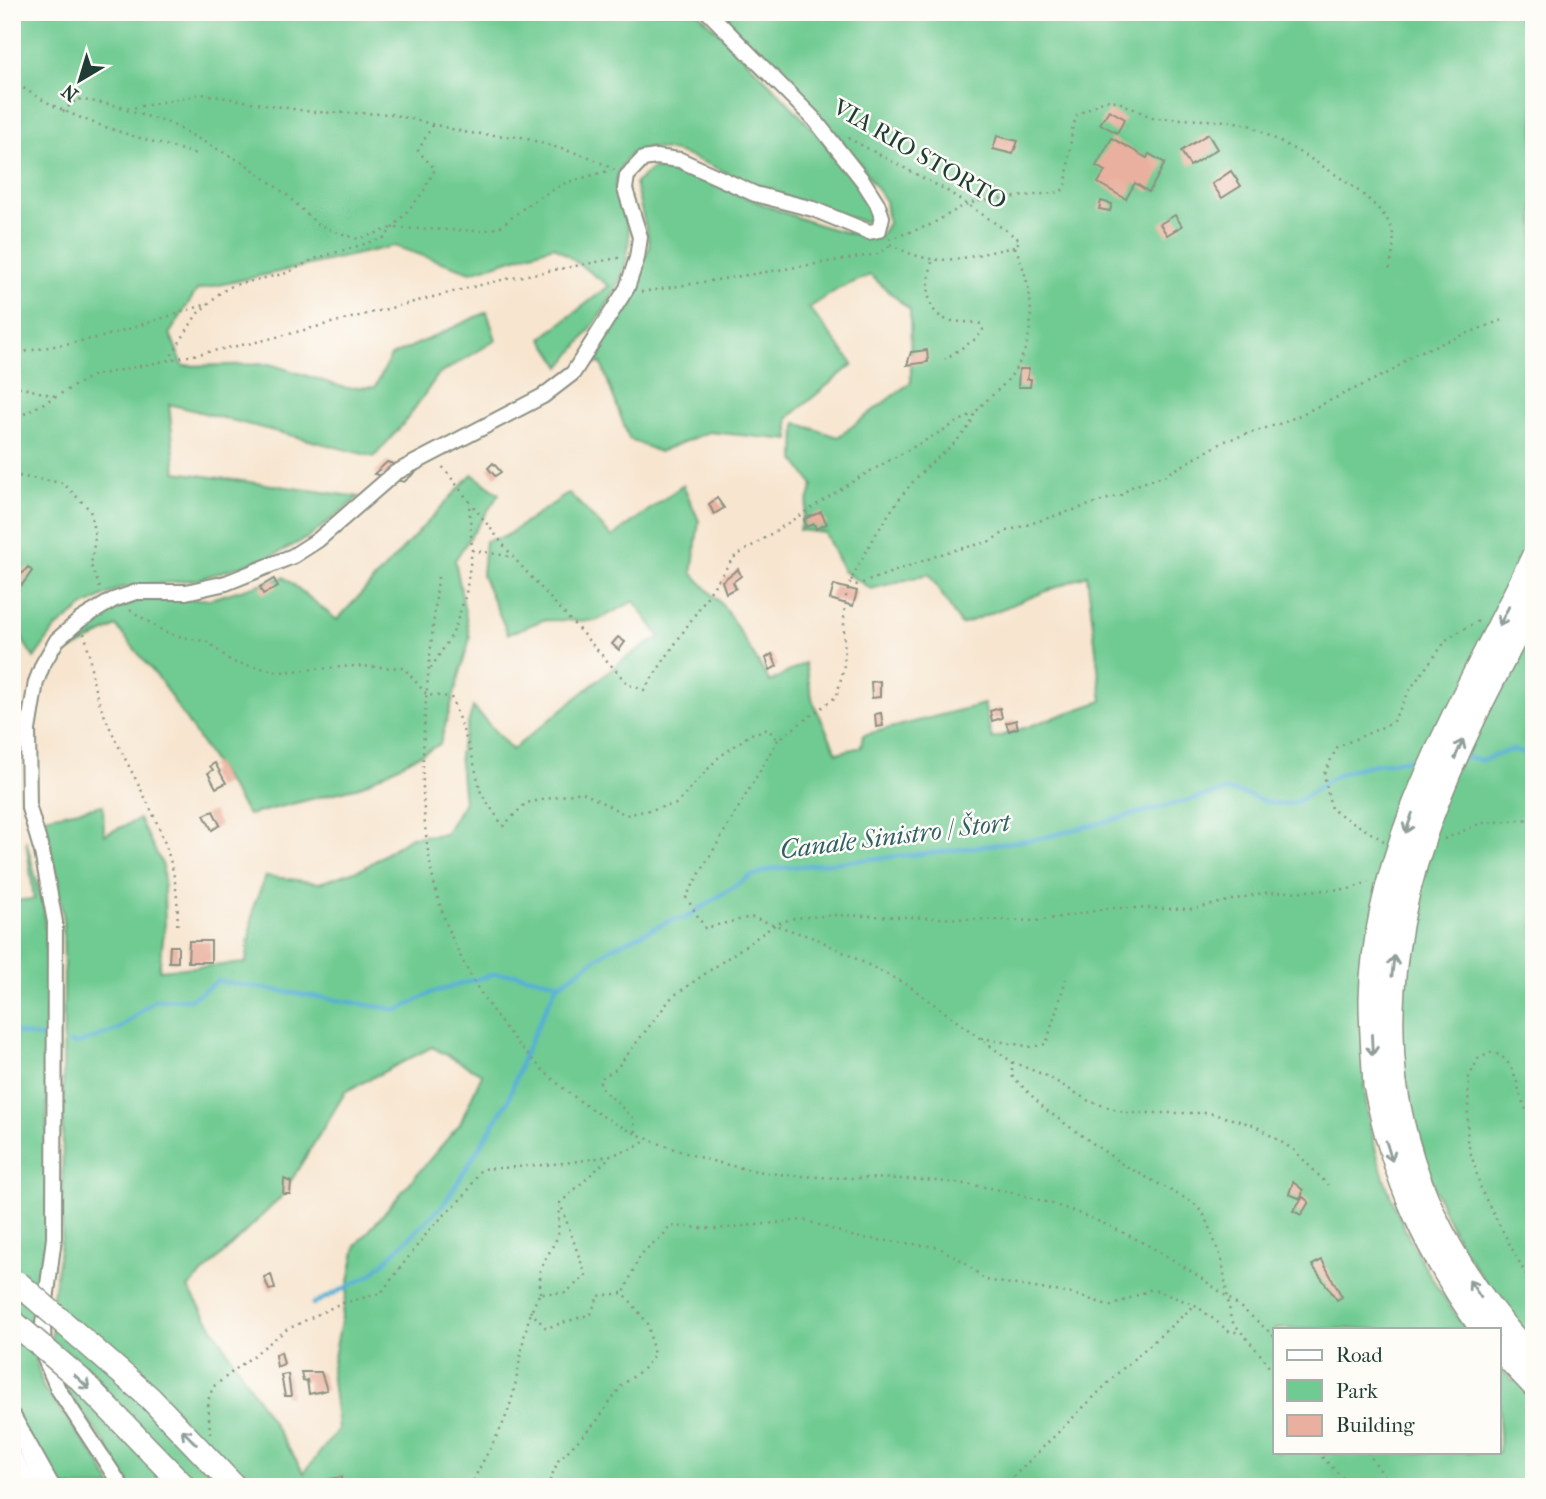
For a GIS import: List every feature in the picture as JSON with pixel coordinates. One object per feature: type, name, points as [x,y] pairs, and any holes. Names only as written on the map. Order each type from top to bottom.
[{"type":"highway","points":[[1530,1374],[1475,1289],[1433,1214],[1385,1084],[1371,997],[1380,928],[1401,849],[1444,734],[1534,555]]},
{"type":"highway","points":[[1481,1328],[1436,1261],[1416,1222],[1385,1136],[1390,992],[1404,906],[1415,863],[1458,749],[1534,602]]},
{"type":"highway","points":[[15,1281],[150,1398],[235,1487]]},
{"type":"highway","points":[[12,1321],[80,1379],[185,1487]]},
{"type":"highway","points":[[1500,1350],[1530,1374]]},
{"type":"main road","points":[[12,1419],[50,1487]]},
{"type":"main road","points":[[12,1460],[28,1487]]},
{"type":"street","name":"VIA RIO STORTO","points":[[627,176],[643,159],[656,156],[680,160],[755,194],[813,209],[869,232],[879,230],[882,217],[877,202],[814,120],[708,12]]},
{"type":"street","points":[[122,1487],[58,1389],[44,1357],[43,1324],[54,1238],[56,958],[55,922],[42,852],[29,808],[28,730],[36,682],[57,640],[80,620],[113,600],[136,592],[186,592],[226,583],[293,556],[318,540],[395,473],[543,396],[573,373],[627,288],[637,258],[639,237],[625,189],[627,176]]},
{"type":"path","points":[[12,80],[35,97],[63,112],[196,155]]},
{"type":"path","points":[[63,112],[77,99],[132,108],[202,94],[312,112],[391,114],[435,122],[468,133],[521,137],[589,157],[627,176]]},
{"type":"path","points":[[887,240],[928,226],[965,205],[1061,192],[1066,185],[1072,130],[1077,115],[1104,100],[1117,102],[1153,117],[1231,121],[1248,125],[1357,188],[1391,227],[1393,250],[1389,273]]},
{"type":"path","points":[[114,106],[169,123],[247,165],[287,195],[319,226],[358,239],[392,228],[483,231],[500,227],[530,203],[565,183],[613,169]]},
{"type":"path","points":[[168,361],[186,329],[207,304],[234,285],[287,273],[323,256],[384,238],[422,194],[435,169],[418,151],[435,122]]},
{"type":"path","name":"VIA RIO STORTO","points":[[844,136],[946,190],[1020,240],[1015,247],[1023,265],[1033,317],[1030,336],[1008,379],[977,411],[970,425],[915,481],[850,579],[844,609],[844,664],[837,696],[778,740],[686,897],[705,928],[751,917],[841,949],[908,985],[1012,1062],[1012,1076],[1046,1110],[1132,1170],[1194,1203],[1204,1215],[1222,1260],[1231,1320],[1265,1360],[1273,1374]]},
{"type":"path","points":[[627,288],[642,292],[820,261],[857,258],[878,254],[891,245],[932,262],[952,261],[1015,247]]},
{"type":"path","points":[[12,421],[92,376],[261,341],[496,281],[584,266],[619,257],[637,258]]},
{"type":"path","points":[[932,262],[928,296],[931,306],[946,320],[981,324],[983,330],[977,338],[945,359]]},
{"type":"path","points":[[12,354],[102,337],[207,304]]},
{"type":"path","points":[[850,579],[857,585],[947,552],[988,542],[1007,531],[1121,495],[1131,487],[1166,475],[1225,441],[1285,422],[1392,371],[1425,349],[1502,320]]},
{"type":"path","points":[[12,385],[55,396]]},
{"type":"path","points":[[431,453],[513,557],[629,685],[644,690],[733,558],[860,477],[977,411]]},
{"type":"path","points":[[12,475],[63,482],[89,510],[95,537],[91,565],[98,589],[168,634],[208,642],[232,662],[281,672],[354,666],[404,668],[427,695],[451,697],[472,755],[481,793],[503,826],[526,803],[582,792],[626,815],[676,804],[719,758],[751,734],[768,729],[778,740]]},
{"type":"path","points":[[429,671],[453,633],[466,594],[472,550],[469,501]]},
{"type":"path","points":[[472,550],[513,557]]},
{"type":"path","points":[[438,578],[422,753],[430,867],[436,894],[464,964],[512,1035],[547,1073],[586,1105],[648,1138],[755,1170],[814,1178],[982,1185],[1051,1204],[1137,1237],[1228,1296],[1273,1335]]},
{"type":"path","points":[[1389,843],[1331,809],[1324,774],[1337,747],[1392,723],[1413,685],[1448,638],[1483,619]]},
{"type":"path","points":[[80,620],[97,697],[173,860],[179,902],[177,929]]},
{"type":"path","points":[[1442,840],[1482,823],[1534,819]]},
{"type":"path","points":[[636,1132],[633,1118],[600,1087],[600,1079],[616,1069],[672,998],[776,925],[794,918],[836,915],[1037,921],[1112,908],[1194,909],[1262,893],[1349,889],[1376,880]]},
{"type":"path","points":[[978,1038],[1003,1045],[1032,1047],[1046,1044],[1066,979]]},
{"type":"path","points":[[1534,1121],[1521,1099],[1513,1066],[1506,1056],[1492,1052],[1478,1059],[1469,1077],[1468,1140],[1475,1174],[1534,1290]]},
{"type":"path","points":[[1012,1062],[1047,1076],[1089,1101],[1126,1113],[1210,1113],[1254,1125],[1294,1150],[1328,1185]]},
{"type":"path","points":[[213,1445],[208,1402],[213,1387],[286,1330],[337,1306],[381,1293],[430,1229],[466,1194],[481,1169],[610,1157],[642,1145],[648,1138]]},
{"type":"path","points":[[471,1487],[509,1408],[530,1311],[540,1293],[540,1270],[558,1236],[560,1203],[610,1157]]},
{"type":"path","points":[[540,1293],[565,1293],[586,1276],[560,1203]]},
{"type":"path","points":[[624,1293],[639,1258],[649,1245],[666,1233],[669,1226],[716,1229],[804,1220],[855,1237],[938,1247],[960,1259],[985,1280],[1073,1294],[1111,1306],[1152,1289],[1195,1305],[1221,1328],[1240,1332]]},
{"type":"path","points":[[530,1311],[546,1328],[591,1314],[598,1296],[624,1293]]},
{"type":"path","points":[[547,1487],[558,1461],[596,1422],[622,1385],[642,1370],[654,1356],[648,1324],[624,1293]]},
{"type":"path","points":[[1003,1487],[1119,1371],[1195,1305]]},
{"type":"path","points":[[1319,1454],[1352,1487]]},
{"type":"path","points":[[1368,1454],[1392,1487]]},
{"type":"green space","points":[[12,12],[698,12],[768,81],[827,145],[867,200],[871,218],[864,222],[774,193],[682,154],[650,148],[636,151],[623,164],[615,189],[629,237],[622,273],[606,307],[561,367],[542,338],[609,286],[554,246],[471,272],[394,246],[197,290],[170,333],[183,366],[270,364],[345,388],[375,387],[391,356],[487,312],[496,340],[438,375],[405,422],[374,457],[169,404],[176,472],[359,497],[309,537],[272,556],[199,579],[120,588],[84,606],[55,629],[34,658],[23,641],[12,580]]},
{"type":"green space","points":[[718,12],[1515,12],[1534,46],[1534,1345],[1466,1254],[1449,1222],[1426,1164],[1407,1083],[1364,1084],[1376,1151],[1398,1213],[1428,1272],[1465,1328],[1273,1328],[1273,1454],[1500,1454],[1500,1369],[1513,1381],[1534,1367],[1534,1487],[129,1487],[105,1443],[60,1382],[51,1348],[52,1303],[62,1234],[64,969],[63,914],[45,817],[103,805],[104,835],[139,819],[163,866],[165,924],[159,970],[246,963],[254,905],[266,876],[319,883],[364,868],[411,837],[445,834],[464,802],[459,754],[473,707],[512,750],[624,659],[660,637],[634,601],[596,621],[543,620],[508,634],[482,575],[485,541],[504,537],[569,493],[612,537],[683,485],[699,521],[692,573],[725,608],[770,682],[805,663],[813,702],[837,753],[861,747],[863,735],[984,704],[992,739],[1102,701],[1087,575],[961,625],[929,574],[871,589],[843,571],[825,533],[799,530],[813,485],[795,460],[796,423],[838,437],[911,382],[910,310],[870,275],[838,289],[809,308],[853,364],[788,418],[790,440],[709,432],[659,452],[629,439],[601,363],[586,364],[624,308],[650,246],[635,183],[653,168],[710,184],[821,226],[879,238],[888,223],[885,201],[858,161],[792,87]],"holes":[[[432,1047],[482,1074],[460,1124],[356,1246],[331,1372],[338,1429],[304,1473],[188,1288],[281,1197],[346,1091]]]},
{"type":"green space","points":[[472,474],[499,494],[455,560],[470,638],[440,744],[359,787],[248,815],[160,680],[116,626],[66,653],[91,619],[139,600],[210,599],[284,577],[337,620]]},
{"type":"green space","points":[[26,840],[44,910],[47,965],[47,1232],[40,1280],[36,1361],[43,1387],[99,1462],[112,1487],[38,1487],[12,1443],[12,1290],[24,1275],[12,1265],[12,901],[34,899]]},
{"type":"building","points":[[1109,110],[1125,119],[1117,133],[1100,124]]},
{"type":"building","points":[[1208,134],[1217,149],[1190,166],[1181,151]]},
{"type":"building","points":[[997,136],[1018,141],[1013,154],[993,149]]},
{"type":"building","points":[[1112,138],[1147,158],[1149,154],[1165,163],[1149,192],[1135,183],[1126,199],[1098,183],[1105,171],[1096,166]]},
{"type":"building","points":[[1231,171],[1241,186],[1222,198],[1212,184]]},
{"type":"building","points":[[1101,201],[1112,204],[1110,211],[1099,209]]},
{"type":"building","points":[[1175,215],[1182,226],[1167,235],[1160,224]]},
{"type":"building","points":[[927,350],[928,362],[907,365],[911,352]]},
{"type":"building","points":[[1019,369],[1029,369],[1027,379],[1031,379],[1030,387],[1018,387]]},
{"type":"building","points":[[387,462],[417,471],[404,482],[374,474]]},
{"type":"building","points":[[493,463],[501,472],[495,476],[488,468]]},
{"type":"building","points":[[717,498],[724,508],[714,514],[709,504]]},
{"type":"building","points":[[821,512],[827,524],[816,529],[814,524],[806,527],[804,519]]},
{"type":"building","points":[[28,567],[32,571],[22,585],[16,580]]},
{"type":"building","points":[[738,569],[741,576],[733,582],[736,588],[726,593],[722,581]]},
{"type":"building","points":[[274,579],[278,587],[263,594],[260,587]]},
{"type":"building","points":[[834,585],[857,591],[853,606],[830,599]]},
{"type":"building","points":[[618,637],[625,642],[619,650],[612,644]]},
{"type":"building","points":[[772,654],[777,666],[770,670],[766,658]]},
{"type":"building","points":[[880,681],[880,697],[872,698],[871,682]]},
{"type":"building","points":[[1000,708],[1002,718],[992,721],[990,711]]},
{"type":"building","points":[[881,713],[883,726],[876,727],[875,714]]},
{"type":"building","points":[[1016,720],[1018,728],[1009,731],[1006,723]]},
{"type":"building","points":[[215,763],[226,783],[216,788],[208,773],[213,770],[210,766]]},
{"type":"building","points":[[213,811],[220,825],[212,830],[204,815]]},
{"type":"building","points":[[189,941],[211,941],[211,962],[188,962]]},
{"type":"building","points":[[170,946],[178,946],[178,962],[169,962]]},
{"type":"building","points":[[284,1179],[291,1182],[290,1194],[283,1194]]},
{"type":"building","points":[[1293,1182],[1303,1190],[1301,1199],[1289,1194]]},
{"type":"building","points":[[1303,1197],[1309,1202],[1301,1215],[1293,1211]]},
{"type":"building","points":[[1322,1260],[1342,1297],[1337,1300],[1312,1265]]},
{"type":"building","points":[[271,1274],[275,1289],[269,1290],[264,1277]]},
{"type":"building","points":[[281,1352],[284,1364],[277,1367],[275,1355]]},
{"type":"building","points":[[301,1372],[321,1372],[327,1390],[309,1394],[307,1380],[303,1381]]},
{"type":"building","points":[[288,1374],[291,1396],[285,1396],[281,1375]]},
{"type":"building","points":[[342,1477],[342,1485],[330,1487],[329,1479]]},
{"type":"waterway","name":"Canale Sinistro / Štort","points":[[1463,757],[1483,760],[1511,750],[1534,756]]},
{"type":"waterway","name":"Canale Sinistro / Štort","points":[[313,1304],[371,1275],[444,1204],[508,1101],[523,1057],[556,987],[613,947],[672,920],[685,918],[749,877],[772,869],[940,852],[1042,838],[1224,791],[1240,793],[1270,803],[1293,803],[1343,773],[1378,764],[1426,758]]},
{"type":"waterway","points":[[70,1043],[77,1044],[119,1029],[155,1000],[191,999],[218,981],[399,1010],[431,993],[494,974],[516,974],[560,983]]},
{"type":"waterway","points":[[12,1032],[44,1038]]}]
